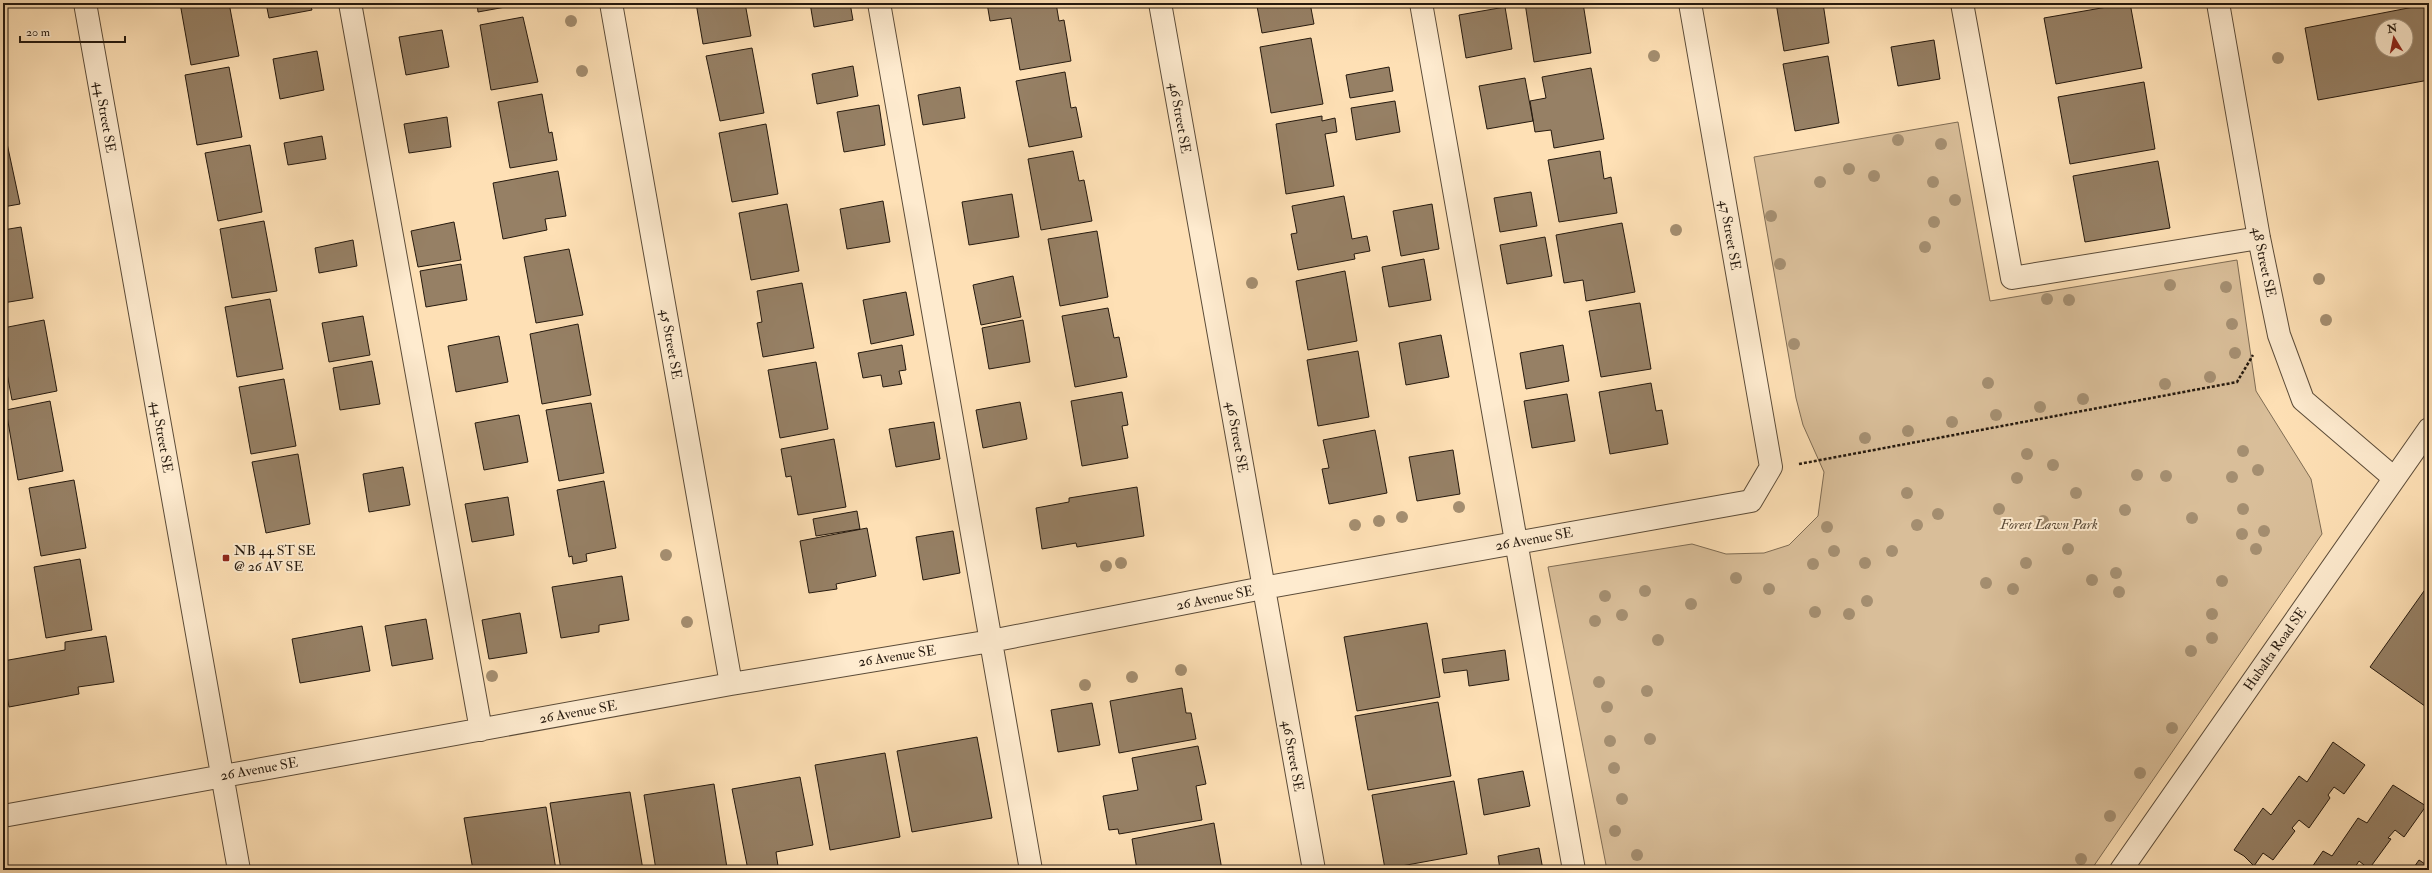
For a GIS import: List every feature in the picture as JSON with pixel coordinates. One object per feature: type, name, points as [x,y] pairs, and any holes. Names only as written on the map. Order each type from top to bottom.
[{"type":"street","name":"44 Street SE","points":[[85,3],[221,776],[239,870]]},
{"type":"street","points":[[350,3],[481,730]]},
{"type":"street","name":"45 Street SE","points":[[611,3],[731,684]]},
{"type":"street","points":[[879,3],[1031,870]]},
{"type":"street","name":"46 Street SE","points":[[1160,3],[1314,870]]},
{"type":"street","points":[[1421,3],[1574,870]]},
{"type":"street","name":"47 Street SE","points":[[1690,3],[1771,467]]},
{"type":"street","points":[[1962,3],[2012,278],[2259,238]]},
{"type":"street","name":"48 Street SE","points":[[2218,3],[2259,238],[2280,335],[2303,400],[2394,478]]},
{"type":"street","name":"Hubalta Road SE","points":[[2121,870],[2429,429]]},
{"type":"street","name":"26 Avenue SE","points":[[3,816],[731,684],[991,641],[1263,588],[1751,501],[1771,467]]},
{"type":"path","points":[[1771,467],[1815,462],[2237,382],[2261,343],[2280,335]]},
{"type":"green space","name":"Forest Lawn Park","points":[[1958,122],[1990,301],[2237,260],[2256,391],[2311,479],[2322,534],[2091,870],[1607,870],[1548,567],[1692,544],[1726,554],[1764,553],[1789,545],[1818,516],[1824,472],[1803,425],[1796,398],[1754,157]]},
{"type":"building","points":[[180,3],[229,3],[239,56],[191,65]]},
{"type":"building","points":[[266,3],[310,3],[312,10],[269,18]]},
{"type":"building","points":[[477,3],[522,3],[522,4],[478,12]]},
{"type":"building","points":[[696,3],[745,3],[751,36],[703,44]]},
{"type":"building","points":[[810,3],[850,3],[853,20],[814,27]]},
{"type":"building","points":[[987,3],[1056,3],[1059,21],[1064,20],[1071,61],[1020,70],[1011,18],[990,21]]},
{"type":"building","points":[[1250,3],[1310,3],[1314,24],[1262,33],[1257,6],[1251,7]]},
{"type":"building","points":[[1525,3],[1583,3],[1591,53],[1534,62]]},
{"type":"building","points":[[1776,3],[1823,3],[1829,43],[1784,51]]},
{"type":"building","points":[[2042,3],[2056,3],[2043,5]]},
{"type":"building","points":[[2130,3],[2142,68],[2056,84],[2044,18]]},
{"type":"building","points":[[2429,4],[2429,80],[2318,100],[2305,28]]},
{"type":"building","points":[[1505,7],[1512,49],[1466,58],[1459,15]]},
{"type":"building","points":[[523,17],[538,82],[491,90],[480,25]]},
{"type":"building","points":[[442,30],[449,67],[406,75],[399,37]]},
{"type":"building","points":[[1311,38],[1323,104],[1271,113],[1260,47]]},
{"type":"building","points":[[1934,40],[1940,79],[1898,86],[1891,47]]},
{"type":"building","points":[[752,48],[764,113],[720,121],[706,56]]},
{"type":"building","points":[[317,51],[324,90],[280,99],[273,59]]},
{"type":"building","points":[[1828,56],[1839,123],[1795,131],[1783,64]]},
{"type":"building","points":[[853,66],[858,96],[817,104],[812,74]]},
{"type":"building","points":[[229,67],[242,137],[197,145],[185,75]]},
{"type":"building","points":[[1389,67],[1393,91],[1350,98],[1346,75]]},
{"type":"building","points":[[1591,68],[1604,139],[1554,148],[1551,130],[1535,132],[1530,101],[1546,98],[1542,77]]},
{"type":"building","points":[[1065,72],[1071,108],[1076,107],[1082,137],[1029,147],[1016,81]]},
{"type":"building","points":[[1525,78],[1533,121],[1487,129],[1479,86]]},
{"type":"building","points":[[2144,82],[2155,149],[2070,164],[2058,97]]},
{"type":"building","points":[[960,87],[965,118],[923,125],[918,95]]},
{"type":"building","points":[[542,94],[549,133],[552,132],[557,160],[510,168],[498,102]]},
{"type":"building","points":[[1395,101],[1400,132],[1356,140],[1351,108]]},
{"type":"building","points":[[879,105],[885,145],[844,152],[837,112]]},
{"type":"building","points":[[1322,116],[1322,121],[1335,118],[1337,132],[1325,134],[1334,186],[1286,194],[1276,124]]},
{"type":"building","points":[[447,117],[451,147],[409,153],[404,124]]},
{"type":"building","points":[[766,124],[778,194],[732,202],[719,133]]},
{"type":"building","points":[[5,134],[20,204],[3,207],[3,135]]},
{"type":"building","points":[[322,136],[326,159],[288,165],[284,143]]},
{"type":"building","points":[[250,145],[262,212],[218,221],[205,153]]},
{"type":"building","points":[[1073,151],[1079,181],[1084,180],[1092,221],[1041,230],[1028,159]]},
{"type":"building","points":[[1600,151],[1604,179],[1611,177],[1617,213],[1559,222],[1548,160]]},
{"type":"building","points":[[2158,161],[2170,228],[2085,242],[2073,176]]},
{"type":"building","points":[[558,171],[566,216],[545,219],[547,230],[503,239],[493,183]]},
{"type":"building","points":[[1531,192],[1537,226],[1500,232],[1494,198]]},
{"type":"building","points":[[1012,194],[1019,237],[969,245],[962,202]]},
{"type":"building","points":[[1344,196],[1352,239],[1367,236],[1370,251],[1354,254],[1355,259],[1298,270],[1291,234],[1297,233],[1292,206]]},
{"type":"building","points":[[883,201],[890,242],[847,249],[840,209]]},
{"type":"building","points":[[787,204],[799,271],[751,280],[739,213]]},
{"type":"building","points":[[1432,204],[1439,249],[1401,256],[1393,211]]},
{"type":"building","points":[[264,221],[277,291],[232,298],[220,229]]},
{"type":"building","points":[[454,222],[461,260],[418,267],[411,231]]},
{"type":"building","points":[[1622,223],[1635,292],[1586,301],[1583,280],[1564,283],[1556,235]]},
{"type":"building","points":[[21,227],[33,298],[3,303],[3,230]]},
{"type":"building","points":[[1097,231],[1108,297],[1060,306],[1048,239]]},
{"type":"building","points":[[1545,237],[1552,276],[1507,284],[1500,245]]},
{"type":"building","points":[[353,240],[357,266],[319,273],[315,248]]},
{"type":"building","points":[[569,249],[583,315],[536,323],[524,257]]},
{"type":"building","points":[[1424,259],[1431,300],[1389,307],[1382,267]]},
{"type":"building","points":[[461,264],[467,300],[426,307],[420,271]]},
{"type":"building","points":[[1345,271],[1357,341],[1308,350],[1296,281]]},
{"type":"building","points":[[1013,276],[1021,317],[981,325],[973,285]]},
{"type":"building","points":[[802,283],[814,348],[763,357],[757,323],[762,322],[757,291]]},
{"type":"building","points":[[906,292],[914,335],[871,344],[863,300]]},
{"type":"building","points":[[270,299],[283,369],[237,377],[225,307]]},
{"type":"building","points":[[1640,303],[1651,369],[1601,377],[1589,311]]},
{"type":"building","points":[[1108,308],[1114,338],[1119,337],[1127,377],[1075,387],[1062,316]]},
{"type":"building","points":[[363,316],[370,355],[329,362],[322,323]]},
{"type":"building","points":[[44,320],[57,391],[12,400],[3,352],[3,328]]},
{"type":"building","points":[[1023,320],[1030,362],[989,369],[982,328]]},
{"type":"building","points":[[578,324],[591,395],[542,404],[530,334]]},
{"type":"building","points":[[1441,335],[1449,377],[1406,385],[1399,343]]},
{"type":"building","points":[[499,336],[508,382],[456,392],[448,346]]},
{"type":"building","points":[[902,345],[906,370],[899,371],[902,384],[883,387],[881,375],[863,378],[858,353]]},
{"type":"building","points":[[1563,345],[1569,381],[1526,389],[1520,353]]},
{"type":"building","points":[[1358,351],[1369,417],[1318,426],[1307,360]]},
{"type":"building","points":[[372,361],[380,404],[340,410],[333,368]]},
{"type":"building","points":[[816,362],[828,429],[780,438],[768,370]]},
{"type":"building","points":[[284,379],[296,446],[251,454],[239,387]]},
{"type":"building","points":[[1651,383],[1656,411],[1662,410],[1668,444],[1610,454],[1599,392]]},
{"type":"building","points":[[1122,392],[1128,425],[1122,426],[1128,458],[1082,466],[1071,401]]},
{"type":"building","points":[[1567,394],[1575,441],[1532,448],[1524,401]]},
{"type":"building","points":[[50,401],[63,471],[18,480],[6,410]]},
{"type":"building","points":[[1020,402],[1027,439],[983,448],[976,410]]},
{"type":"building","points":[[591,403],[604,473],[559,481],[546,410]]},
{"type":"building","points":[[519,415],[528,462],[484,470],[475,423]]},
{"type":"building","points":[[934,422],[940,459],[896,467],[889,429]]},
{"type":"building","points":[[1375,430],[1387,493],[1329,504],[1322,469],[1329,468],[1323,440]]},
{"type":"building","points":[[834,439],[846,507],[798,515],[791,476],[786,477],[781,449]]},
{"type":"building","points":[[1453,450],[1460,494],[1417,501],[1409,457]]},
{"type":"building","points":[[298,454],[310,524],[266,533],[252,462]]},
{"type":"building","points":[[403,467],[410,505],[369,512],[363,474]]},
{"type":"building","points":[[74,480],[86,548],[41,556],[29,488]]},
{"type":"building","points":[[604,481],[616,548],[586,554],[587,561],[573,564],[572,556],[569,557],[557,490]]},
{"type":"building","points":[[1137,487],[1144,536],[1077,547],[1076,543],[1042,549],[1036,508],[1069,502],[1069,498]]},
{"type":"building","points":[[508,497],[514,535],[472,542],[465,504]]},
{"type":"building","points":[[857,511],[860,529],[816,536],[813,519]]},
{"type":"building","points":[[867,528],[876,576],[836,584],[837,589],[809,593],[800,541]]},
{"type":"building","points":[[953,531],[960,573],[923,580],[916,537]]},
{"type":"building","points":[[80,559],[92,630],[46,638],[34,567]]},
{"type":"building","points":[[622,576],[629,620],[599,625],[599,632],[561,638],[552,587]]},
{"type":"building","points":[[2429,584],[2429,709],[2370,667]]},
{"type":"building","points":[[520,613],[527,653],[489,659],[482,620]]},
{"type":"building","points":[[426,619],[433,659],[392,666],[385,626]]},
{"type":"building","points":[[1427,623],[1440,697],[1357,711],[1344,637]]},
{"type":"building","points":[[362,626],[370,671],[300,683],[292,639]]},
{"type":"building","points":[[106,636],[114,682],[78,687],[79,694],[9,707],[3,675],[3,661],[65,650],[65,642]]},
{"type":"building","points":[[1505,650],[1509,680],[1469,686],[1467,670],[1444,673],[1442,659]]},
{"type":"building","points":[[1182,688],[1186,713],[1191,713],[1196,739],[1119,753],[1110,701]]},
{"type":"building","points":[[1438,702],[1451,776],[1368,790],[1355,716]]},
{"type":"building","points":[[1092,703],[1100,745],[1058,752],[1051,710]]},
{"type":"building","points":[[977,737],[992,818],[912,832],[897,751]]},
{"type":"building","points":[[2333,742],[2365,765],[2344,794],[2334,787],[2328,795],[2330,798],[2309,828],[2299,820],[2292,828],[2295,831],[2273,860],[2263,853],[2254,866],[2244,856],[2234,850],[2263,808],[2271,815],[2299,776],[2307,782]]},
{"type":"building","points":[[1198,746],[1206,784],[1196,786],[1202,820],[1119,834],[1118,829],[1109,830],[1103,796],[1138,790],[1132,758]]},
{"type":"building","points":[[885,753],[900,837],[830,850],[815,765]]},
{"type":"building","points":[[1523,771],[1530,806],[1484,815],[1478,779]]},
{"type":"building","points":[[800,777],[813,845],[776,852],[778,866],[748,870],[732,789]]},
{"type":"building","points":[[1454,781],[1467,854],[1385,869],[1372,795]]},
{"type":"building","points":[[714,784],[727,868],[656,870],[644,795]]},
{"type":"building","points":[[2393,785],[2426,806],[2404,837],[2395,830],[2388,838],[2391,839],[2369,869],[2359,861],[2353,870],[2310,870],[2323,851],[2332,856],[2358,818],[2367,823]]},
{"type":"building","points":[[630,792],[643,870],[561,870],[550,803]]},
{"type":"building","points":[[546,807],[556,870],[473,870],[464,818]]},
{"type":"building","points":[[1214,823],[1222,870],[1137,870],[1132,839]]},
{"type":"building","points":[[1539,848],[1543,870],[1500,870],[1498,856]]},
{"type":"building","points":[[2419,860],[2428,866],[2429,865],[2429,870],[2412,870]]},
{"type":"building","points":[[956,866],[957,870],[935,870]]},
{"type":"building","points":[[1463,866],[1464,870],[1439,870]]},
{"type":"place","name":"NB 44 ST SE @ 26 AV SE","points":[[226,558]]}]
